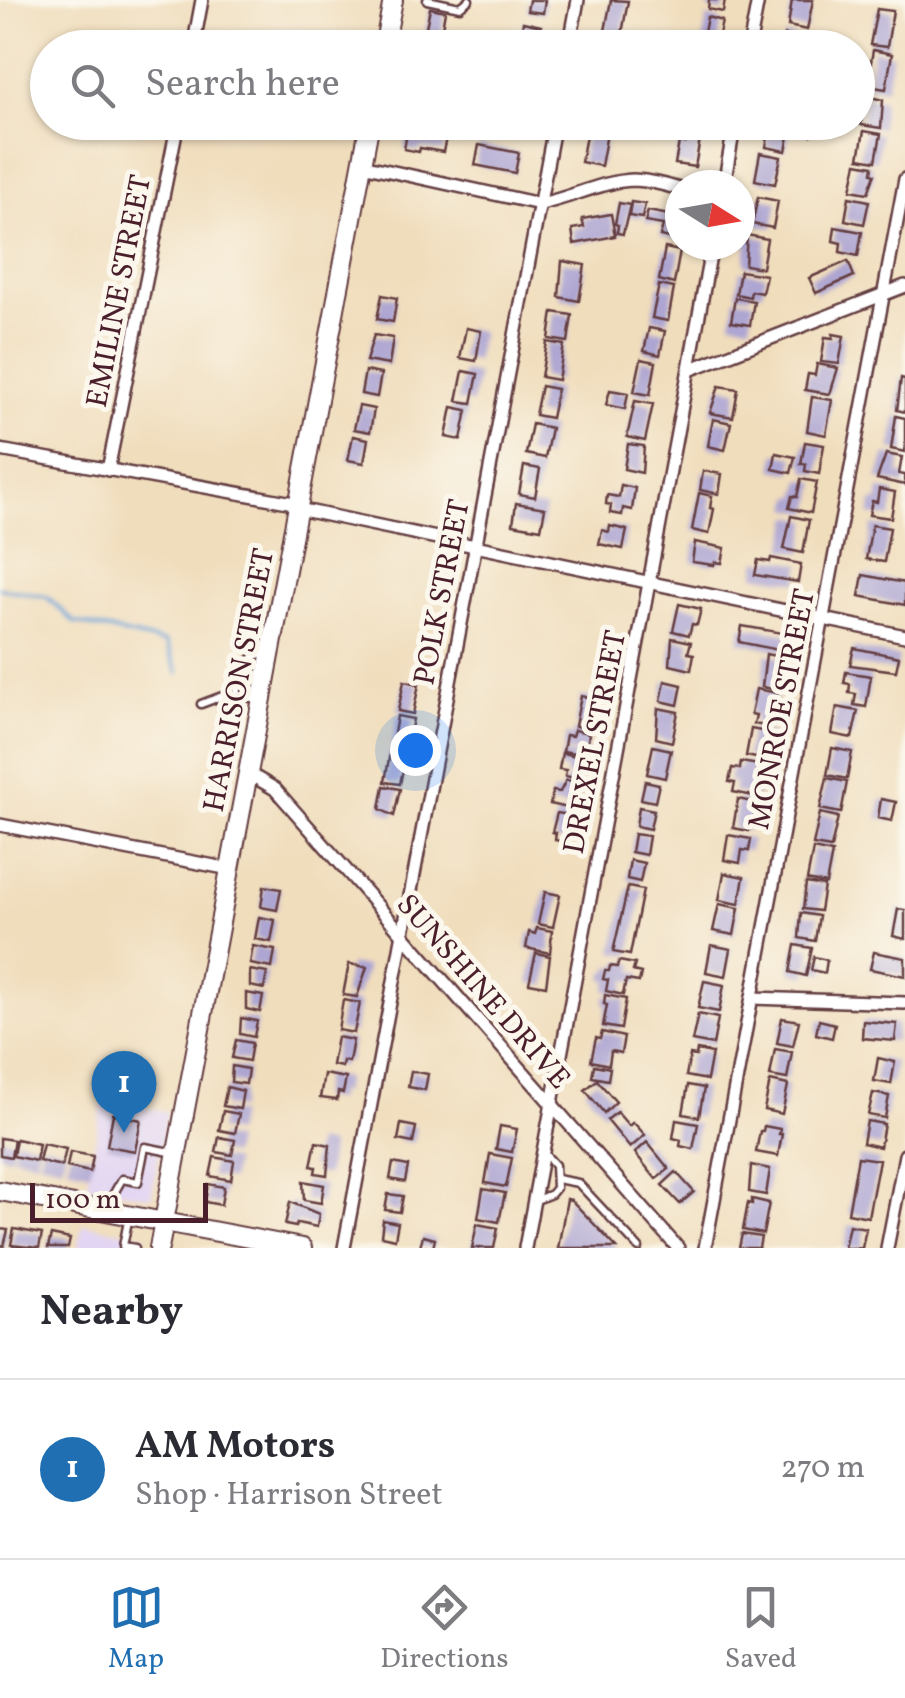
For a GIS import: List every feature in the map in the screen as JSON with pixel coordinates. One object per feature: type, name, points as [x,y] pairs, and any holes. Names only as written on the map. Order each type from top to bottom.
[{"type":"main road","points":[[387,30],[393,0]]},
{"type":"main road","name":"HARRISON STREET","points":[[159,1248],[367,140]]},
{"type":"main road","points":[[0,1191],[302,1248]]},
{"type":"street","points":[[196,30],[202,0]]},
{"type":"street","points":[[572,30],[578,0]]},
{"type":"street","points":[[752,30],[758,0]]},
{"type":"street","name":"EMILINE STREET","points":[[108,470],[174,140]]},
{"type":"street","name":"POLK STREET","points":[[344,1248],[552,140]]},
{"type":"street","points":[[727,170],[732,140]]},
{"type":"street","points":[[362,165],[540,204],[621,181],[665,186]]},
{"type":"street","name":"MONROE STREET","points":[[706,1248],[905,179]]},
{"type":"street","name":"DREXEL STREET","points":[[525,1248],[709,260]]},
{"type":"street","points":[[689,370],[905,286]]},
{"type":"street","points":[[0,450],[298,507],[475,548],[905,636]]},
{"type":"street","name":"SUNSHINE DRIVE","points":[[248,772],[275,790],[678,1248]]},
{"type":"street","points":[[0,825],[230,869]]},
{"type":"street","points":[[752,998],[905,1003]]},
{"type":"street","points":[[888,1248],[905,1155]]},
{"type":"lane","points":[[427,0],[460,7],[469,0]]},
{"type":"lane","points":[[236,696],[242,668],[254,655],[271,650]]},
{"type":"lane","points":[[202,704],[226,695],[262,700]]},
{"type":"lane","points":[[104,1210],[122,1179],[138,1182],[146,1147],[177,1154]]},
{"type":"lane","points":[[534,1200],[551,1194],[557,1179],[555,1165],[543,1152]]},
{"type":"lane","points":[[557,1179],[578,1183],[639,1248]]},
{"type":"lane","points":[[129,1215],[123,1247],[135,1248]]},
{"type":"shaded area","points":[[103,1100],[167,1112],[151,1197],[87,1185]]},
{"type":"shaded area","points":[[83,1224],[146,1236],[143,1248],[78,1248]]},
{"type":"building","points":[[529,0],[545,0],[543,13],[527,11]]},
{"type":"building","points":[[611,0],[628,1],[623,30],[605,30]]},
{"type":"building","points":[[709,0],[725,0],[723,12],[708,9]]},
{"type":"building","points":[[792,0],[813,0],[807,30],[788,26]]},
{"type":"building","points":[[430,8],[445,11],[442,30],[425,30]]},
{"type":"building","points":[[877,9],[893,11],[887,47],[875,46]]},
{"type":"building","points":[[707,17],[722,21],[720,30],[704,30]]},
{"type":"building","points":[[523,22],[541,26],[540,30],[522,30]]},
{"type":"building","points":[[875,50],[892,54],[886,89],[875,87]]},
{"type":"building","points":[[875,98],[883,100],[881,128],[875,127]]},
{"type":"building","points":[[875,133],[881,134],[876,161],[859,158],[862,140],[875,140]]},
{"type":"building","points":[[406,140],[446,140],[443,152],[404,149]]},
{"type":"building","points":[[585,140],[606,140],[601,166],[581,162]]},
{"type":"building","points":[[700,140],[695,167],[675,164],[679,142]]},
{"type":"building","points":[[767,140],[788,140],[786,151],[766,147]]},
{"type":"building","points":[[479,145],[519,153],[515,173],[475,165]]},
{"type":"building","points":[[760,153],[781,157],[775,184],[755,180]]},
{"type":"building","points":[[857,163],[873,166],[875,174],[868,193],[851,190]]},
{"type":"building","points":[[758,197],[778,201],[773,228],[755,225]]},
{"type":"building","points":[[849,197],[869,201],[864,224],[845,220]]},
{"type":"building","points":[[631,202],[645,204],[642,218],[629,216]]},
{"type":"building","points":[[619,203],[630,205],[623,234],[617,233],[615,224]]},
{"type":"building","points":[[648,211],[665,214],[665,237],[660,236],[663,225],[645,222]]},
{"type":"building","points":[[611,214],[615,236],[574,244],[572,229],[584,227],[582,219]]},
{"type":"building","points":[[835,227],[862,232],[858,256],[840,252],[841,243],[833,241]]},
{"type":"building","points":[[755,237],[767,239],[762,268],[745,265],[745,260],[755,260]]},
{"type":"building","points":[[665,248],[665,260],[678,260],[674,284],[659,280]]},
{"type":"building","points":[[562,261],[585,265],[579,301],[559,297]]},
{"type":"building","points":[[848,261],[854,276],[816,293],[809,278]]},
{"type":"building","points":[[740,271],[766,275],[762,293],[751,291],[750,297],[736,294]]},
{"type":"building","points":[[659,285],[674,288],[668,321],[652,318]]},
{"type":"building","points":[[382,295],[397,298],[393,322],[377,319]]},
{"type":"building","points":[[735,298],[754,301],[750,325],[731,322]]},
{"type":"building","points":[[553,312],[572,315],[568,342],[549,339]]},
{"type":"building","points":[[466,328],[481,331],[476,361],[460,358]]},
{"type":"building","points":[[649,328],[665,331],[660,355],[644,351]]},
{"type":"building","points":[[833,334],[844,336],[839,364],[821,362],[825,337],[833,338]]},
{"type":"building","points":[[374,335],[393,338],[389,365],[366,361]]},
{"type":"building","points":[[547,342],[564,345],[558,380],[541,377]]},
{"type":"building","points":[[641,359],[656,362],[650,395],[634,392]]},
{"type":"building","points":[[817,364],[838,368],[830,394],[805,390],[808,374],[815,375]]},
{"type":"building","points":[[365,371],[381,374],[377,397],[361,394]]},
{"type":"building","points":[[463,371],[478,374],[472,403],[457,401]]},
{"type":"building","points":[[901,378],[905,379],[905,412],[897,410]]},
{"type":"building","points":[[541,386],[557,389],[551,418],[535,415]]},
{"type":"building","points":[[719,386],[738,389],[733,417],[710,413]]},
{"type":"building","points":[[610,390],[628,393],[625,409],[606,405]]},
{"type":"building","points":[[812,397],[832,400],[826,435],[807,431]]},
{"type":"building","points":[[635,401],[653,404],[645,441],[627,437]]},
{"type":"building","points":[[359,406],[374,409],[370,432],[354,429]]},
{"type":"building","points":[[452,407],[467,410],[461,440],[446,437]]},
{"type":"building","points":[[896,416],[905,418],[905,452],[891,449]]},
{"type":"building","points":[[713,419],[731,423],[725,450],[708,446]]},
{"type":"building","points":[[532,424],[551,428],[545,458],[526,454]]},
{"type":"building","points":[[353,436],[368,439],[364,463],[348,460]]},
{"type":"building","points":[[805,442],[824,445],[819,474],[805,471],[806,464],[801,464]]},
{"type":"building","points":[[628,444],[644,446],[642,473],[624,469]]},
{"type":"building","points":[[776,453],[795,457],[791,473],[773,469]]},
{"type":"building","points":[[886,454],[902,457],[899,474],[905,475],[905,485],[877,479]]},
{"type":"building","points":[[524,466],[540,469],[535,497],[519,494]]},
{"type":"building","points":[[703,471],[722,474],[719,494],[700,490]]},
{"type":"building","points":[[801,479],[817,482],[811,513],[789,508],[792,496],[797,497]]},
{"type":"building","points":[[621,485],[635,488],[632,510],[623,508],[622,515],[610,513],[607,495],[619,497]]},
{"type":"building","points":[[879,489],[895,492],[891,518],[869,515]]},
{"type":"building","points":[[699,493],[712,496],[710,508],[714,509],[709,534],[692,530]]},
{"type":"building","points":[[516,503],[545,508],[541,529],[513,524]]},
{"type":"building","points":[[791,516],[809,520],[803,553],[784,549]]},
{"type":"building","points":[[872,525],[890,528],[884,562],[866,559]]},
{"type":"building","points":[[610,526],[627,530],[623,549],[599,544],[602,530],[609,532]]},
{"type":"building","points":[[695,542],[725,548],[722,563],[692,562]]},
{"type":"building","points":[[771,558],[801,564],[798,582],[755,575],[758,560],[770,562]]},
{"type":"building","points":[[863,575],[905,583],[905,605],[859,596]]},
{"type":"building","points":[[679,604],[701,609],[697,625],[692,624],[689,635],[673,631]]},
{"type":"building","points":[[742,626],[788,634],[784,651],[739,642]]},
{"type":"building","points":[[672,638],[691,642],[691,670],[670,665]]},
{"type":"building","points":[[854,648],[899,657],[896,671],[850,665]]},
{"type":"building","points":[[766,654],[780,657],[779,664],[784,665],[778,690],[762,687]]},
{"type":"building","points":[[846,672],[871,676],[866,707],[854,705],[856,694],[849,693],[850,684],[844,683]]},
{"type":"building","points":[[404,681],[419,684],[413,714],[398,711]]},
{"type":"building","points":[[665,681],[682,685],[678,705],[661,701]]},
{"type":"building","points":[[756,689],[778,693],[770,727],[754,724],[756,715],[751,714]]},
{"type":"building","points":[[581,696],[597,699],[591,729],[575,726]]},
{"type":"building","points":[[837,707],[858,711],[852,738],[832,734]]},
{"type":"building","points":[[658,708],[678,712],[672,742],[656,738]]},
{"type":"building","points":[[397,716],[413,719],[407,748],[392,745]]},
{"type":"building","points":[[751,729],[772,733],[766,760],[746,756]]},
{"type":"building","points":[[574,730],[589,733],[586,755],[563,751],[566,735],[572,736]]},
{"type":"building","points":[[653,746],[671,750],[665,778],[647,774]]},
{"type":"building","points":[[832,748],[852,752],[847,779],[827,775]]},
{"type":"building","points":[[390,752],[406,755],[400,784],[385,782]]},
{"type":"building","points":[[562,753],[586,758],[580,779],[565,776],[566,770],[559,769]]},
{"type":"building","points":[[741,762],[765,766],[759,797],[733,792],[735,783],[729,782],[732,768],[740,769]]},
{"type":"building","points":[[827,778],[847,782],[841,813],[820,809]]},
{"type":"building","points":[[566,780],[582,783],[576,810],[550,804],[553,791],[560,792]]},
{"type":"building","points":[[645,781],[659,784],[655,802],[641,799]]},
{"type":"building","points":[[384,786],[400,789],[394,816],[380,809]]},
{"type":"building","points":[[738,799],[752,802],[751,808],[757,809],[749,831],[733,828]]},
{"type":"building","points":[[881,799],[896,802],[892,821],[878,818]]},
{"type":"building","points":[[639,807],[654,810],[650,829],[636,826]]},
{"type":"building","points":[[557,813],[575,816],[570,843],[555,840],[556,833],[552,832]]},
{"type":"building","points":[[820,813],[838,817],[831,848],[813,845]]},
{"type":"building","points":[[634,834],[649,836],[646,855],[631,852]]},
{"type":"building","points":[[728,835],[751,839],[749,851],[742,850],[740,863],[724,860]]},
{"type":"building","points":[[813,849],[832,853],[826,884],[807,880]]},
{"type":"building","points":[[630,860],[644,863],[640,882],[627,879]]},
{"type":"building","points":[[724,873],[744,877],[739,904],[719,900]]},
{"type":"building","points":[[806,883],[824,886],[820,911],[803,909]]},
{"type":"building","points":[[264,886],[281,889],[277,910],[261,907]]},
{"type":"building","points":[[628,887],[643,890],[630,955],[613,952]]},
{"type":"building","points":[[545,892],[560,895],[553,927],[538,924]]},
{"type":"building","points":[[719,904],[739,908],[734,935],[713,931]]},
{"type":"building","points":[[898,909],[905,910],[905,939],[893,936]]},
{"type":"building","points":[[801,913],[819,916],[815,941],[799,938]]},
{"type":"building","points":[[259,917],[275,920],[271,942],[255,939]]},
{"type":"building","points":[[537,928],[552,931],[550,953],[526,948],[529,932],[535,934]]},
{"type":"building","points":[[711,945],[731,949],[726,976],[706,972]]},
{"type":"building","points":[[795,945],[812,948],[806,976],[790,972]]},
{"type":"building","points":[[253,946],[275,950],[272,968],[250,964]]},
{"type":"building","points":[[874,952],[905,958],[905,976],[870,969]]},
{"type":"building","points":[[536,953],[550,956],[546,986],[529,983]]},
{"type":"building","points":[[814,957],[827,960],[825,973],[811,970]]},
{"type":"building","points":[[619,961],[635,964],[633,971],[641,973],[639,982],[626,980],[623,995],[606,991],[608,980],[603,979],[605,971],[610,966],[617,967]]},
{"type":"building","points":[[349,964],[367,967],[357,997],[343,995]]},
{"type":"building","points":[[250,970],[267,973],[264,989],[250,986]]},
{"type":"building","points":[[704,981],[724,985],[719,1012],[698,1008]]},
{"type":"building","points":[[246,993],[263,996],[260,1012],[246,1009]]},
{"type":"building","points":[[605,995],[626,999],[621,1029],[603,1026]]},
{"type":"building","points":[[343,1000],[360,1003],[354,1033],[338,1030]]},
{"type":"building","points":[[698,1014],[718,1018],[713,1045],[692,1041]]},
{"type":"building","points":[[241,1018],[257,1021],[254,1037],[240,1034]]},
{"type":"building","points":[[782,1018],[799,1021],[793,1046],[777,1043]]},
{"type":"building","points":[[819,1020],[835,1024],[832,1038],[816,1034]]},
{"type":"building","points":[[863,1021],[897,1024],[895,1041],[862,1038]]},
{"type":"building","points":[[602,1032],[624,1037],[621,1053],[611,1051],[609,1065],[591,1061],[596,1038],[600,1039]]},
{"type":"building","points":[[337,1037],[353,1040],[349,1062],[343,1061],[342,1067],[332,1065]]},
{"type":"building","points":[[236,1040],[252,1043],[249,1061],[232,1058]]},
{"type":"building","points":[[775,1049],[792,1052],[787,1079],[770,1076]]},
{"type":"building","points":[[697,1050],[712,1053],[707,1080],[686,1076],[690,1055],[696,1056]]},
{"type":"building","points":[[878,1058],[895,1062],[891,1084],[874,1081]]},
{"type":"building","points":[[594,1065],[610,1068],[608,1080],[592,1077]]},
{"type":"building","points":[[232,1066],[248,1069],[246,1084],[231,1082]]},
{"type":"building","points":[[411,1071],[428,1074],[425,1090],[408,1087]]},
{"type":"building","points":[[324,1074],[346,1078],[337,1100],[320,1098]]},
{"type":"building","points":[[597,1080],[616,1102],[604,1113],[585,1090]]},
{"type":"building","points":[[770,1081],[788,1085],[782,1114],[764,1110]]},
{"type":"building","points":[[688,1085],[704,1088],[699,1117],[683,1114]]},
{"type":"building","points":[[227,1087],[243,1091],[240,1109],[223,1106]]},
{"type":"building","points":[[873,1093],[889,1096],[885,1118],[868,1115]]},
{"type":"building","points":[[223,1111],[239,1114],[235,1133],[219,1130]]},
{"type":"building","points":[[617,1112],[629,1126],[633,1122],[645,1135],[630,1148],[607,1120]]},
{"type":"building","points":[[113,1114],[141,1120],[135,1151],[107,1146]]},
{"type":"building","points":[[676,1120],[698,1124],[693,1149],[680,1146],[681,1140],[673,1138]]},
{"type":"building","points":[[867,1121],[884,1124],[880,1147],[863,1143]]},
{"type":"building","points":[[401,1124],[416,1127],[413,1143],[398,1140]]},
{"type":"building","points":[[500,1126],[517,1129],[512,1152],[496,1149]]},
{"type":"building","points":[[764,1126],[780,1129],[778,1156],[756,1152]]},
{"type":"building","points":[[219,1137],[235,1140],[232,1155],[216,1152]]},
{"type":"building","points":[[0,1138],[14,1140],[11,1157],[0,1155]]},
{"type":"building","points":[[16,1139],[39,1144],[36,1161],[13,1156]]},
{"type":"building","points":[[316,1142],[330,1145],[327,1175],[315,1173],[316,1167],[311,1166]]},
{"type":"building","points":[[647,1142],[669,1169],[656,1179],[635,1153]]},
{"type":"building","points":[[43,1144],[66,1149],[62,1166],[39,1161]]},
{"type":"building","points":[[70,1152],[93,1156],[90,1172],[67,1167]]},
{"type":"building","points":[[490,1154],[512,1158],[506,1187],[485,1183]]},
{"type":"building","points":[[214,1157],[234,1161],[231,1180],[210,1176]]},
{"type":"building","points":[[858,1157],[879,1160],[868,1217],[848,1213]]},
{"type":"building","points":[[393,1163],[408,1166],[405,1182],[390,1179]]},
{"type":"building","points":[[751,1165],[770,1169],[766,1195],[749,1192]]},
{"type":"building","points":[[676,1172],[694,1192],[680,1204],[662,1185]]},
{"type":"building","points":[[303,1181],[324,1185],[321,1203],[304,1200]]},
{"type":"building","points":[[208,1184],[224,1187],[221,1205],[205,1202]]},
{"type":"building","points":[[483,1189],[505,1193],[499,1222],[478,1218]]},
{"type":"building","points":[[388,1194],[403,1196],[400,1212],[385,1210]]},
{"type":"building","points":[[567,1199],[571,1200],[617,1248],[558,1248]]},
{"type":"building","points":[[752,1199],[769,1203],[763,1234],[743,1230]]},
{"type":"building","points":[[290,1202],[319,1214],[317,1227],[285,1225]]},
{"type":"building","points":[[383,1220],[398,1223],[395,1239],[381,1236]]},
{"type":"building","points":[[477,1224],[498,1228],[494,1248],[472,1248]]},
{"type":"building","points":[[849,1225],[866,1228],[862,1248],[844,1248]]},
{"type":"building","points":[[0,1229],[8,1230],[4,1246],[0,1245]]},
{"type":"building","points":[[14,1229],[42,1234],[39,1248],[11,1245]]},
{"type":"building","points":[[742,1234],[761,1237],[759,1248],[739,1248]]},
{"type":"building","points":[[51,1235],[70,1239],[68,1248],[48,1248]]},
{"type":"building","points":[[423,1236],[435,1239],[433,1248],[420,1246]]},
{"type":"waterway","points":[[0,588],[47,597],[74,622],[166,643],[178,673]]},
{"type":"place","name":"AM Motors","points":[[124,1133]]}]
